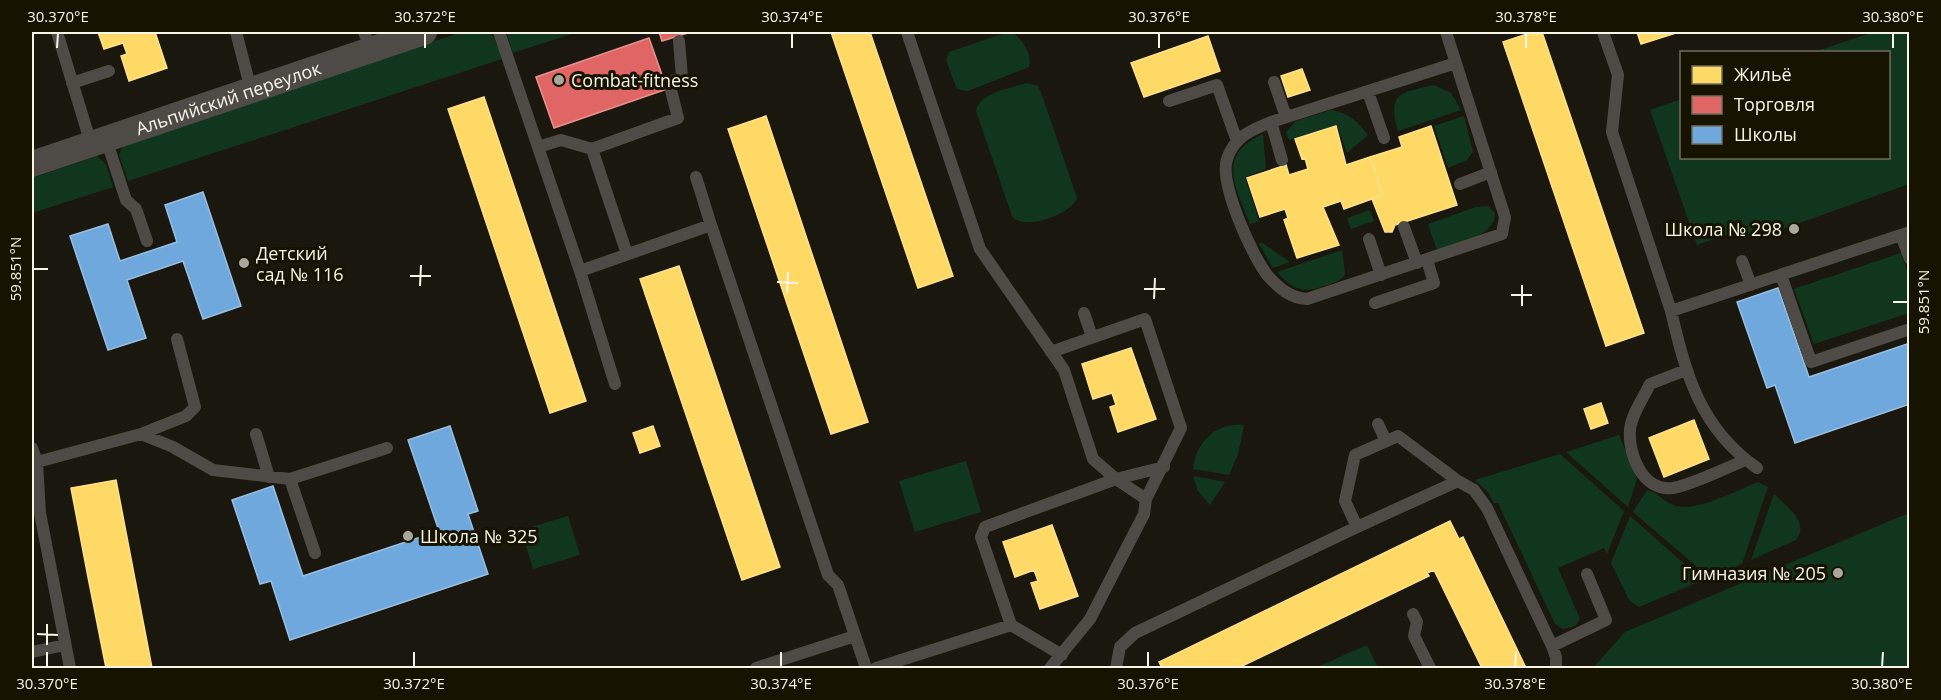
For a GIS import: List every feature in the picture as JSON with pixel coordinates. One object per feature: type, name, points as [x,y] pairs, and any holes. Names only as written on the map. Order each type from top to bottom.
[{"type":"street","name":"Альпийский переулок","points":[[32,164],[251,90],[367,41],[424,32]]},
{"type":"lane","points":[[57,32],[72,83],[126,200],[136,209],[147,241]]},
{"type":"lane","points":[[236,32],[251,90]]},
{"type":"lane","points":[[499,32],[580,272],[615,384]]},
{"type":"lane","points":[[906,32],[977,243],[1064,370],[1093,459],[1116,479],[1146,499]]},
{"type":"lane","points":[[1446,32],[1456,63],[1491,172],[1505,217],[1502,234],[1307,299],[1291,296],[1266,274],[1252,248],[1226,182],[1226,162],[1238,141],[1247,132],[1271,122],[1368,92],[1396,78],[1456,63]]},
{"type":"lane","points":[[1604,32],[1618,75],[1612,132],[1671,311],[1686,370],[1707,418],[1718,434],[1751,464],[1673,488],[1654,485],[1643,478],[1631,443],[1630,428],[1650,384],[1686,370]]},
{"type":"lane","points":[[538,147],[561,140],[592,149],[678,118],[669,82],[682,77],[679,41]]},
{"type":"lane","points":[[72,83],[109,71]]},
{"type":"lane","points":[[1274,82],[1286,117]]},
{"type":"lane","points":[[1169,102],[1217,85],[1238,141]]},
{"type":"lane","points":[[1368,92],[1384,138]]},
{"type":"lane","points":[[1271,122],[1282,160]]},
{"type":"lane","points":[[592,149],[627,254]]},
{"type":"lane","points":[[1460,184],[1491,172]]},
{"type":"lane","points":[[696,177],[828,575],[838,585],[866,669]]},
{"type":"lane","points":[[580,272],[711,225]]},
{"type":"lane","points":[[1376,303],[1434,284],[1404,227]]},
{"type":"lane","points":[[1671,311],[1905,234],[1910,259]]},
{"type":"lane","points":[[1369,238],[1382,274]]},
{"type":"lane","points":[[1742,261],[1751,285]]},
{"type":"lane","points":[[1781,274],[1811,362],[1910,329]]},
{"type":"lane","points":[[1084,314],[1092,337]]},
{"type":"lane","points":[[1050,669],[1102,600],[1144,514],[1146,499],[1164,467],[1181,428],[1145,319],[1051,352]]},
{"type":"lane","points":[[37,462],[141,434],[186,416],[195,407],[177,339]]},
{"type":"lane","points":[[1378,424],[1386,441]]},
{"type":"lane","points":[[141,434],[173,447],[213,470],[290,479],[387,448]]},
{"type":"lane","points":[[256,434],[269,477]]},
{"type":"lane","points":[[1356,527],[1345,501],[1355,455],[1398,436],[1458,481],[1474,490],[1483,500],[1552,646],[1556,657],[1556,669]]},
{"type":"lane","points":[[32,448],[37,462],[40,513],[70,669]]},
{"type":"lane","points":[[1062,655],[1011,625],[981,537],[985,527],[1116,479],[1164,467]]},
{"type":"lane","points":[[290,479],[315,553]]},
{"type":"lane","points":[[1116,669],[1120,647],[1135,633],[1356,527],[1458,481]]},
{"type":"lane","points":[[1552,646],[1606,620],[1587,574]]},
{"type":"lane","points":[[1413,614],[1417,622],[1414,636],[1430,669]]},
{"type":"lane","points":[[876,669],[1011,625]]},
{"type":"lane","points":[[756,669],[855,636]]},
{"type":"lane","points":[[32,652],[65,645]]},
{"type":"green space","points":[[462,32],[488,32],[494,37],[502,59],[128,181],[119,155],[123,146]]},
{"type":"green space","points":[[506,32],[577,32],[513,53]]},
{"type":"green space","points":[[1013,32],[1026,48],[1029,67],[968,91],[957,89],[946,60],[949,52]]},
{"type":"green space","points":[[1874,32],[1909,32],[1909,184],[1758,238],[1739,230],[1697,245],[1650,110],[1680,99],[1680,159],[1890,159],[1890,51],[1817,51]]},
{"type":"green space","points":[[1027,83],[1038,86],[1041,92],[1077,198],[1066,210],[1036,222],[1018,220],[1012,216],[976,111],[978,105],[989,96]]},
{"type":"green space","points":[[1434,85],[1451,93],[1461,110],[1398,131],[1394,109],[1399,97],[1412,90]]},
{"type":"green space","points":[[1331,110],[1352,118],[1368,135],[1347,153],[1337,125],[1289,140],[1286,132],[1296,121]]},
{"type":"green space","points":[[1464,116],[1473,152],[1467,160],[1448,168],[1434,126]]},
{"type":"green space","points":[[1263,134],[1266,169],[1245,177],[1259,221],[1250,224],[1235,184],[1234,162],[1248,142]]},
{"type":"green space","points":[[97,156],[106,164],[113,187],[32,213],[32,178]]},
{"type":"green space","points":[[1488,206],[1495,213],[1489,228],[1482,234],[1464,242],[1437,250],[1428,224],[1476,207]]},
{"type":"green space","points":[[1370,210],[1374,221],[1351,229],[1347,218]]},
{"type":"green space","points":[[1261,242],[1290,262],[1273,268],[1259,244]]},
{"type":"green space","points":[[1342,250],[1345,274],[1339,281],[1304,290],[1293,286],[1277,272]]},
{"type":"green space","points":[[1901,253],[1909,277],[1909,313],[1814,344],[1794,289]]},
{"type":"green space","points":[[1244,425],[1238,454],[1229,475],[1193,469],[1198,450],[1209,436],[1225,427]]},
{"type":"green space","points":[[1619,435],[1637,479],[1628,507],[1566,452]]},
{"type":"green space","points":[[1560,454],[1624,511],[1607,554],[1604,548],[1558,568],[1580,619],[1575,626],[1563,629],[1555,624],[1498,503],[1494,503],[1488,492],[1475,480]]},
{"type":"green space","points":[[966,461],[981,512],[915,532],[899,481]]},
{"type":"green space","points":[[1193,476],[1225,482],[1210,505],[1198,491]]},
{"type":"green space","points":[[1758,482],[1768,487],[1742,564],[1710,578],[1633,512],[1647,490],[1672,505],[1685,507],[1706,503]]},
{"type":"green space","points":[[1774,494],[1799,521],[1800,533],[1796,540],[1751,560]]},
{"type":"green space","name":"Гимназия № 205","points":[[1909,513],[1909,668],[1593,668],[1625,632]]},
{"type":"green space","points":[[568,516],[580,555],[533,569],[521,530]]},
{"type":"green space","points":[[1630,516],[1703,580],[1639,607],[1629,600],[1611,563]]},
{"type":"green space","points":[[1367,645],[1378,668],[1315,668]]},
{"type":"building: Жильё","points":[[98,32],[155,32],[167,68],[129,81],[121,56],[127,54],[123,43],[104,49]]},
{"type":"building: Жильё","points":[[831,32],[870,32],[953,276],[918,288]]},
{"type":"building: Жильё","points":[[1533,32],[1542,32],[1644,333],[1606,346],[1503,42]]},
{"type":"building: Жильё","points":[[1637,32],[1679,32],[1641,44]]},
{"type":"building: Жильё","points":[[1208,36],[1220,71],[1144,97],[1131,63]]},
{"type":"building: Жильё","points":[[1302,69],[1310,90],[1288,97],[1281,76]]},
{"type":"building: Жильё","points":[[484,97],[586,401],[550,413],[448,109]]},
{"type":"building: Жильё","points":[[766,116],[868,422],[831,434],[728,129]]},
{"type":"building: Жильё","points":[[1336,126],[1346,165],[1370,157],[1383,195],[1344,209],[1341,201],[1323,207],[1339,245],[1297,258],[1284,220],[1288,218],[1285,209],[1260,217],[1247,178],[1286,165],[1289,175],[1308,169],[1295,139]]},
{"type":"building: Жильё","points":[[1431,126],[1457,205],[1395,225],[1392,232],[1385,232],[1372,199],[1383,195],[1370,157],[1402,147],[1399,137]]},
{"type":"building: Жильё","points":[[679,266],[780,567],[742,580],[640,279]]},
{"type":"building: Жильё","points":[[1131,348],[1156,419],[1118,432],[1110,407],[1116,405],[1112,393],[1093,399],[1082,364]]},
{"type":"building: Жильё","points":[[1601,403],[1608,423],[1591,429],[1584,409]]},
{"type":"building: Жильё","points":[[1694,420],[1709,459],[1664,477],[1649,438]]},
{"type":"building: Жильё","points":[[653,426],[660,446],[640,453],[633,433]]},
{"type":"building: Жильё","points":[[116,480],[152,668],[106,668],[88,577],[71,488]]},
{"type":"building: Жильё","points":[[1450,521],[1459,539],[1463,537],[1526,668],[1482,668],[1434,570],[1427,573],[1429,576],[1238,668],[1162,668],[1159,662]]},
{"type":"building: Жильё","points":[[1052,525],[1078,596],[1040,609],[1031,583],[1038,581],[1034,570],[1015,577],[1003,542]]},
{"type":"building: Торговля","points":[[659,32],[691,32],[662,41]]},
{"type":"building: Торговля","points":[[649,38],[667,89],[554,128],[536,77]]},
{"type":"building: Школы","points":[[203,192],[241,306],[203,319],[183,261],[127,280],[146,338],[108,350],[70,236],[108,224],[120,261],[177,242],[165,205]]},
{"type":"building: Школы","points":[[1778,288],[1809,377],[1910,343],[1910,404],[1795,443],[1775,385],[1767,388],[1737,302]]},
{"type":"building: Школы","points":[[450,426],[478,511],[468,514],[488,574],[290,640],[271,581],[260,584],[232,500],[273,486],[303,576],[439,531],[408,440]]},
{"type":"place","name":"Combat-fitness","points":[[559,80]]},
{"type":"place","name":"Школа № 298","points":[[1794,229]]},
{"type":"place","name":"Детский сад № 116","points":[[244,263]]},
{"type":"place","name":"Школа № 325","points":[[408,536]]},
{"type":"place","name":"Гимназия № 205","points":[[1838,573]]}]
